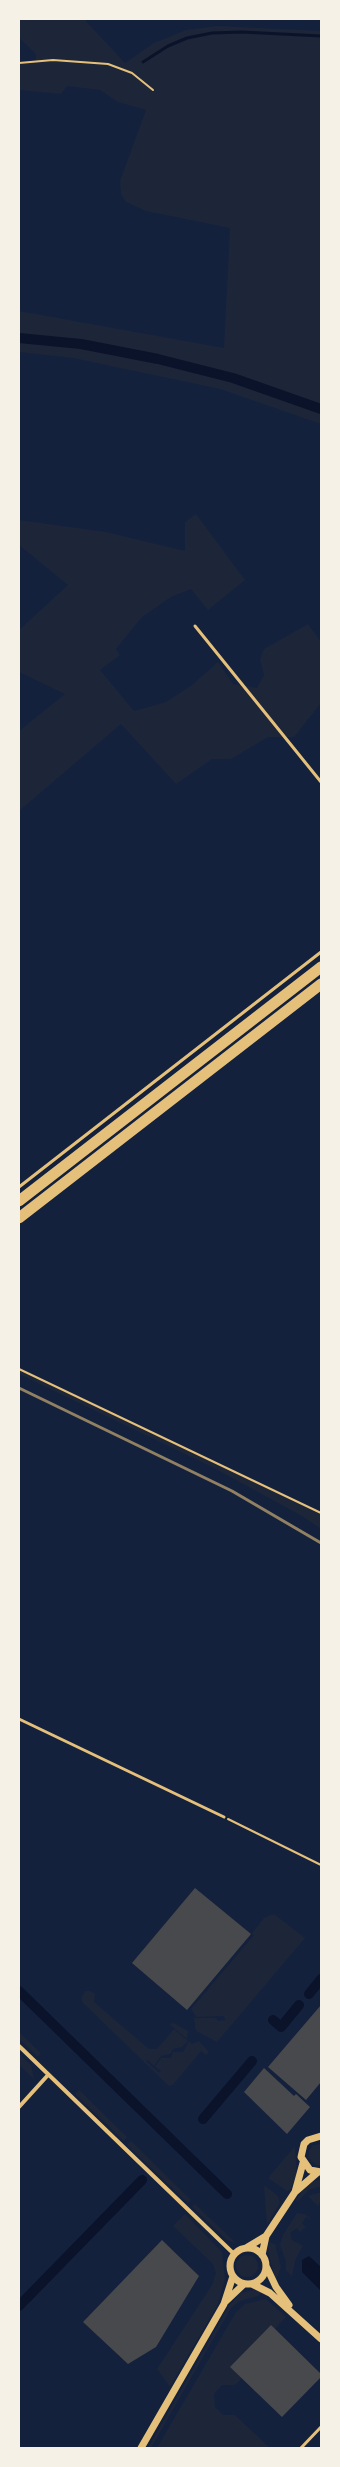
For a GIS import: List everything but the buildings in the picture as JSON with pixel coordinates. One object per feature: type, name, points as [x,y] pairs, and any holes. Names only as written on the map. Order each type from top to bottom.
[{"type":"highway","points":[[19,1201],[321,967]]},
{"type":"highway","points":[[19,1218],[321,984]]},
{"type":"street","points":[[19,2046],[234,2254]]},
{"type":"street","points":[[19,2107],[48,2075]]},
{"type":"street","points":[[320,2172],[310,2170],[303,2163],[301,2157],[304,2144],[308,2140],[321,2136]]},
{"type":"street","points":[[262,2255],[266,2236],[294,2192],[303,2163]]},
{"type":"street","points":[[294,2192],[320,2172]]},
{"type":"street","points":[[141,2448],[224,2304],[233,2276],[230,2265],[234,2254],[266,2236]]},
{"type":"street","points":[[246,2248],[255,2250],[262,2255],[276,2287],[299,2318]]},
{"type":"street","points":[[224,2304],[248,2284],[264,2275],[266,2265]]},
{"type":"street","points":[[233,2276],[270,2293],[321,2338]]},
{"type":"lane","points":[[195,626],[321,782]]},
{"type":"lane","points":[[19,1188],[321,952]]},
{"type":"lane","points":[[19,1719],[224,1817]]},
{"type":"lane","points":[[301,2448],[321,2427]]},
{"type":"path","points":[[19,63],[53,60],[108,64],[132,73],[153,90]]},
{"type":"path","points":[[19,1369],[321,1513]]},
{"type":"path","points":[[224,1817],[321,1865]]},
{"type":"shaded area","points":[[19,19],[84,19],[125,63],[154,43],[186,30],[217,26],[321,31],[321,424],[220,389],[73,358],[19,352],[19,311],[224,348],[230,228],[146,211],[126,202],[121,194],[120,181],[146,110],[118,102],[100,90],[67,86],[61,94],[19,90],[19,63],[36,60],[36,54],[19,38]]},
{"type":"shaded area","points":[[196,514],[245,580],[208,610],[191,589],[171,597],[142,617],[116,649],[120,655],[100,670],[134,711],[166,702],[192,685],[218,662],[233,684],[257,688],[264,675],[260,659],[264,649],[308,624],[321,642],[321,703],[294,737],[268,737],[231,759],[212,759],[176,784],[121,724],[19,811],[19,731],[65,694],[19,672],[19,630],[68,585],[19,545],[19,520],[106,532],[185,551],[185,522]]},
{"type":"shaded area","points":[[19,1369],[321,1513],[321,1529],[302,1516],[214,1468],[19,1374]]},
{"type":"shaded area","points":[[274,1914],[305,1938],[217,2042],[196,2031],[194,2018],[216,2018],[218,2021],[225,2020],[224,2016],[196,2017],[191,2009],[254,1935],[252,1933],[264,1918]]},
{"type":"shaded area","points":[[85,1991],[90,1991],[95,1994],[94,2002],[149,2049],[157,2049],[174,2029],[188,2041],[182,2047],[173,2049],[170,2054],[161,2056],[154,2066],[148,2060],[146,2061],[159,2073],[161,2071],[155,2067],[161,2058],[171,2058],[173,2052],[183,2052],[189,2041],[192,2044],[199,2041],[209,2052],[206,2055],[201,2051],[173,2085],[169,2086],[83,2003],[81,1998]]},
{"type":"shaded area","points":[[174,2023],[188,2031],[187,2039],[169,2024]]},
{"type":"shaded area","points":[[19,2032],[41,2053],[38,2057],[19,2039]]},
{"type":"shaded area","points":[[19,2054],[31,2065],[34,2079],[19,2065]]},
{"type":"shaded area","points":[[79,2090],[127,2137],[124,2141],[75,2094]]},
{"type":"shaded area","points":[[131,2141],[191,2200],[188,2203],[127,2145]]},
{"type":"shaded area","points":[[321,2144],[321,2165],[316,2165],[308,2158],[309,2151],[313,2145]]},
{"type":"shaded area","points":[[295,2146],[297,2174],[290,2190],[287,2191],[268,2178]]},
{"type":"shaded area","points":[[321,2179],[321,2186],[309,2190],[298,2201],[296,2200],[307,2184]]},
{"type":"shaded area","points":[[264,2185],[278,2196],[280,2203],[267,2225]]},
{"type":"shaded area","points":[[321,2192],[321,2201],[318,2206],[308,2196]]},
{"type":"shaded area","points":[[195,2204],[235,2243],[227,2240],[192,2207]]},
{"type":"shaded area","points":[[297,2213],[305,2214],[311,2219],[306,2217],[302,2224],[306,2227],[300,2232],[297,2228],[290,2233],[292,2240],[303,2246],[296,2258],[292,2276],[286,2271],[286,2261],[280,2245],[283,2235]]},
{"type":"shaded area","points":[[185,2214],[222,2252],[225,2279],[218,2304],[170,2387],[157,2369],[212,2285],[216,2273],[213,2264],[173,2226]]},
{"type":"shaded area","points":[[269,2242],[275,2244],[281,2267],[276,2280],[268,2252]]},
{"type":"shaded area","points":[[247,2255],[255,2258],[258,2266],[255,2274],[247,2277],[239,2274],[236,2266],[239,2258]]},
{"type":"shaded area","points":[[309,2256],[321,2267],[321,2291],[302,2272],[302,2260]]},
{"type":"shaded area","points":[[253,2290],[263,2292],[258,2296],[240,2301],[231,2308],[151,2448],[148,2448],[229,2306],[240,2293]]},
{"type":"shaded area","points":[[266,2299],[286,2317],[275,2329],[271,2325],[231,2367],[242,2378],[235,2385],[222,2385],[214,2394],[215,2407],[223,2415],[235,2415],[270,2448],[157,2448],[236,2312],[245,2304]]},
{"type":"waterway","points":[[143,62],[168,46],[187,38],[212,33],[242,32],[321,36]]},
{"type":"waterway","points":[[19,338],[81,344],[158,359],[233,378],[321,409]]},
{"type":"waterway","points":[[309,1994],[321,1979]]},
{"type":"waterway","points":[[19,1991],[227,2194]]},
{"type":"waterway","points":[[273,2020],[281,2027],[299,2005]]},
{"type":"waterway","points":[[203,2119],[252,2061]]},
{"type":"waterway","points":[[19,2306],[142,2180]]},
{"type":"railway","points":[[19,1388],[232,1491],[321,1543]]}]
